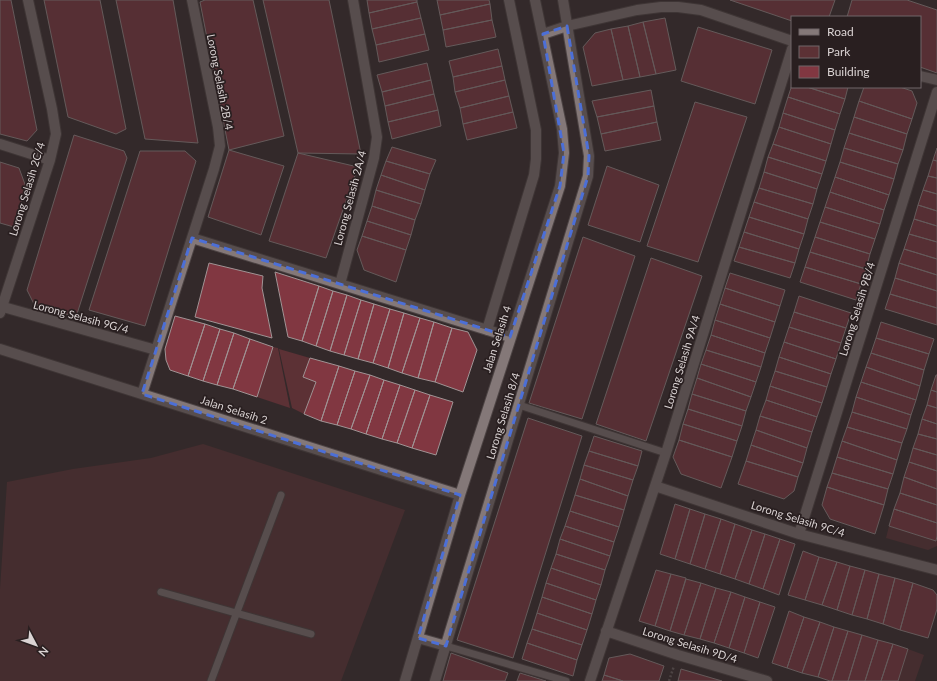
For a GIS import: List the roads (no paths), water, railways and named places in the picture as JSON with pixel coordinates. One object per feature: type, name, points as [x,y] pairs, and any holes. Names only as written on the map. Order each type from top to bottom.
[{"type":"street","name":"Lorong Selasih 2C/4","points":[[1,309],[50,160],[56,134],[28,0]]},
{"type":"street","name":"Lorong Selasih 2B/4","points":[[142,394],[214,170],[220,146],[218,127],[192,0]]},
{"type":"street","name":"Lorong Selasih 2A/4","points":[[340,284],[374,158],[377,137],[353,0]]},
{"type":"street","points":[[487,330],[534,175],[536,159],[536,130],[509,0]]},
{"type":"street","name":"Jalan Selasih 4","points":[[405,681],[460,494],[560,186],[564,153],[562,129],[535,0]]},
{"type":"street","name":"Lorong Selasih 8/4","points":[[435,681],[588,176],[589,156],[563,0]]},
{"type":"street","points":[[543,34],[567,26],[637,10],[661,7],[678,7],[702,10],[791,41]]},
{"type":"street","name":"Lorong Selasih 9A/4","points":[[590,681],[666,453],[791,52]]},
{"type":"street","points":[[921,76],[937,80]]},
{"type":"street","name":"Lorong Selasih 9B/4","points":[[799,534],[937,92]]},
{"type":"street","points":[[0,144],[50,160]]},
{"type":"street","points":[[192,238],[510,337]]},
{"type":"street","name":"Lorong Selasih 9G/4","points":[[1,309],[156,350]]},
{"type":"street","name":"Jalan Selasih 2","points":[[0,349],[460,494]]},
{"type":"street","name":"Lorong Selasih 9C/4","points":[[655,486],[799,534],[937,570]]},
{"type":"street","name":"Lorong Selasih 9D/4","points":[[606,631],[752,679],[767,681]]},
{"type":"street","points":[[418,638],[446,646]]},
{"type":"lane","points":[[519,405],[666,453]]},
{"type":"lane","points":[[211,681],[281,495]]},
{"type":"lane","points":[[162,592],[311,634]]},
{"type":"lane","points":[[446,646],[566,681]]}]
